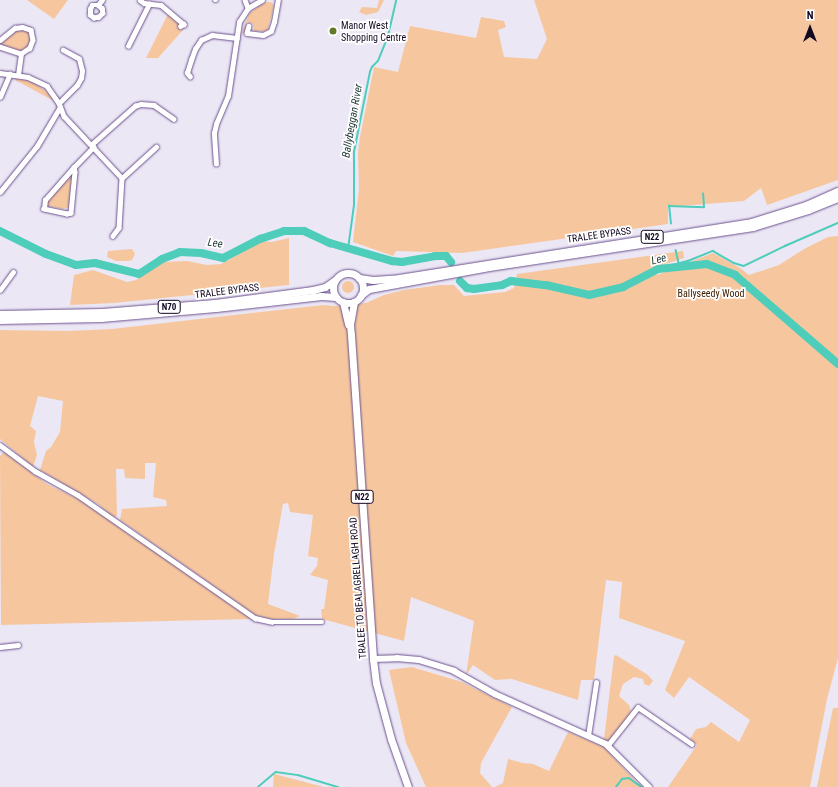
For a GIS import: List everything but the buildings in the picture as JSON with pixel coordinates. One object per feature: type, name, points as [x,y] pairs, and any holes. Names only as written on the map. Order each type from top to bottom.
[{"type":"main road","name":"TRALEE BYPASS","points":[[361,295],[369,289],[462,270],[751,222],[806,205],[838,191]]},
{"type":"main road","name":"TRALEE BYPASS","points":[[462,270],[753,227],[808,210],[838,198]]},
{"type":"main road","name":"N22","points":[[335,280],[345,273],[355,275],[359,278]]},
{"type":"main road","name":"TRALEE BYPASS","points":[[359,278],[386,280],[448,273]]},
{"type":"main road","points":[[359,278],[363,286],[361,295]]},
{"type":"main road","name":"TRALEE BYPASS","points":[[0,314],[102,312],[215,303],[313,290],[325,287],[335,280]]},
{"type":"main road","points":[[335,280],[333,289],[336,297],[343,302],[354,302]]},
{"type":"main road","name":"N22","points":[[354,302],[361,295]]},
{"type":"main road","name":"TRALEE BYPASS","points":[[0,320],[102,318],[216,308],[321,296],[336,297]]},
{"type":"main road","name":"TRALEE TO BEALAGRELLAGH ROAD","points":[[343,302],[351,335]]},
{"type":"main road","name":"TRALEE TO BEALAGRELLAGH ROAD","points":[[354,302],[350,324],[373,659],[376,682],[391,739],[408,787]]},
{"type":"street","points":[[98,5],[102,0]]},
{"type":"street","points":[[140,0],[149,4],[156,3],[161,5],[184,24],[181,26]]},
{"type":"street","points":[[244,0],[248,8]]},
{"type":"street","points":[[216,164],[214,133],[216,124],[228,96],[239,22],[248,8],[262,0]]},
{"type":"street","points":[[249,26],[247,34],[262,35],[271,30],[278,0]]},
{"type":"street","points":[[128,46],[149,4]]},
{"type":"street","points":[[0,40],[15,28],[26,27],[31,30],[33,40],[30,48],[21,54],[18,75]]},
{"type":"street","points":[[190,77],[187,73],[195,49],[201,40],[212,35],[237,38]]},
{"type":"street","points":[[0,48],[21,54]]},
{"type":"street","points":[[0,192],[37,146],[60,105],[81,78],[82,71],[78,59],[63,50]]},
{"type":"street","points":[[0,73],[18,75],[36,80],[47,86],[60,105],[64,116],[122,178]]},
{"type":"street","points":[[0,97],[10,74]]},
{"type":"street","points":[[74,167],[75,172],[71,213],[67,214],[44,209],[45,200],[92,146],[135,106],[141,104],[154,105],[174,119]]},
{"type":"street","points":[[114,236],[119,228],[122,178],[156,147]]},
{"type":"street","points":[[0,290],[13,272]]},
{"type":"street","points":[[0,445],[35,471],[78,495],[255,618],[272,622],[322,622]]},
{"type":"street","points":[[0,647],[18,645]]},
{"type":"street","points":[[373,659],[411,659],[443,666],[496,694],[608,745],[649,787]]},
{"type":"street","points":[[588,736],[596,683]]},
{"type":"street","points":[[608,745],[638,707],[692,744]]},
{"type":"green space","points":[[27,0],[68,0],[54,19]]},
{"type":"green space","points":[[379,0],[384,0],[378,12],[366,15],[359,12],[362,7],[377,8]]},
{"type":"green space","points":[[534,0],[838,0],[838,180],[767,205],[761,188],[744,201],[668,207],[668,224],[462,253],[396,251],[393,256],[353,242],[359,189],[358,153],[374,67],[398,72],[410,26],[476,38],[481,17],[504,21],[506,27],[498,30],[504,57],[537,59],[547,39]]},
{"type":"green space","points":[[271,2],[274,5],[268,29],[266,31],[254,31],[253,24],[247,22],[244,33],[242,33],[249,14],[260,5]]},
{"type":"green space","points":[[168,14],[180,23],[179,27],[183,30],[158,58],[146,58]]},
{"type":"green space","points":[[20,28],[28,31],[32,37],[25,50],[16,51],[2,44],[3,39]]},
{"type":"green space","points":[[16,77],[34,82],[52,96],[54,101],[15,80]]},
{"type":"green space","points":[[72,173],[70,207],[63,209],[47,206],[46,203]]},
{"type":"green space","name":"Ballyseedy Wood","points":[[838,236],[838,658],[827,699],[810,787],[668,787],[697,745],[690,739],[696,729],[706,727],[711,722],[739,742],[750,720],[689,677],[674,698],[665,690],[685,641],[619,618],[622,582],[606,580],[594,680],[581,680],[578,700],[512,679],[495,680],[473,665],[466,675],[474,621],[411,597],[404,641],[322,619],[321,609],[324,609],[328,580],[310,575],[317,566],[318,558],[308,556],[313,515],[290,512],[288,503],[283,504],[274,554],[268,604],[300,616],[293,619],[269,619],[255,615],[120,520],[122,509],[167,506],[166,500],[153,497],[156,463],[145,463],[145,479],[125,478],[124,469],[116,469],[117,516],[113,517],[98,504],[40,470],[46,451],[51,447],[60,432],[63,401],[38,396],[30,426],[36,431],[34,442],[37,455],[33,467],[0,439],[0,330],[67,331],[112,329],[323,305],[335,306],[366,303],[384,295],[404,290],[440,285],[454,285],[464,296],[505,292],[514,288],[517,274],[683,251],[684,258],[656,267],[657,275],[713,253],[740,268],[749,275],[779,265],[804,249],[828,237]]},
{"type":"green space","points":[[289,238],[289,285],[114,303],[70,305],[74,275],[93,270],[127,282],[136,280],[163,262],[187,261],[207,265],[221,264],[263,241],[272,242]]},
{"type":"green space","points":[[132,249],[135,254],[132,260],[116,261],[107,257],[108,251]]},
{"type":"green space","points":[[350,281],[353,282],[353,292],[346,293],[343,292],[342,285],[343,282]]},
{"type":"green space","points":[[4,452],[47,484],[90,505],[251,619],[1,625],[0,456]]},
{"type":"green space","points":[[616,655],[648,675],[653,681],[649,686],[644,684],[643,679],[634,677],[623,684],[619,696],[629,705],[631,712],[612,739],[607,741],[604,739],[614,656]]},
{"type":"green space","points":[[412,667],[462,682],[512,707],[481,763],[480,773],[492,787],[426,787],[406,743],[389,670]]},
{"type":"green space","points":[[833,708],[838,708],[838,787],[817,787]]},
{"type":"green space","points":[[568,732],[604,747],[641,787],[495,787],[503,783],[508,759],[533,764],[549,771]]},
{"type":"green space","points":[[274,774],[324,787],[273,787]]},
{"type":"waterway","name":"Ballybeggan River","points":[[348,249],[354,205],[354,152],[370,72],[372,67],[378,61],[388,36],[396,0]]},
{"type":"waterway","points":[[671,224],[669,206],[704,207],[703,194]]},
{"type":"waterway","points":[[658,269],[688,261],[713,251],[734,263],[744,266],[838,223]]},
{"type":"waterway","name":"Lee","points":[[0,231],[46,254],[76,265],[95,263],[139,274],[162,259],[180,252],[201,253],[223,258],[260,239],[284,231],[304,231],[330,243],[392,261],[402,262],[435,256],[446,256],[451,262]]},
{"type":"waterway","points":[[676,250],[679,263]]},
{"type":"waterway","name":"Lee","points":[[460,281],[467,288],[474,289],[502,285],[511,281],[546,285],[589,295],[623,287],[658,269],[707,264],[735,275],[838,364]]},
{"type":"waterway","points":[[258,787],[276,772],[298,775],[338,787]]},
{"type":"waterway","points":[[616,787],[622,779],[629,778],[642,787]]},
{"type":"place","name":"Manor West Shopping Centre","points":[[333,31]]}]
